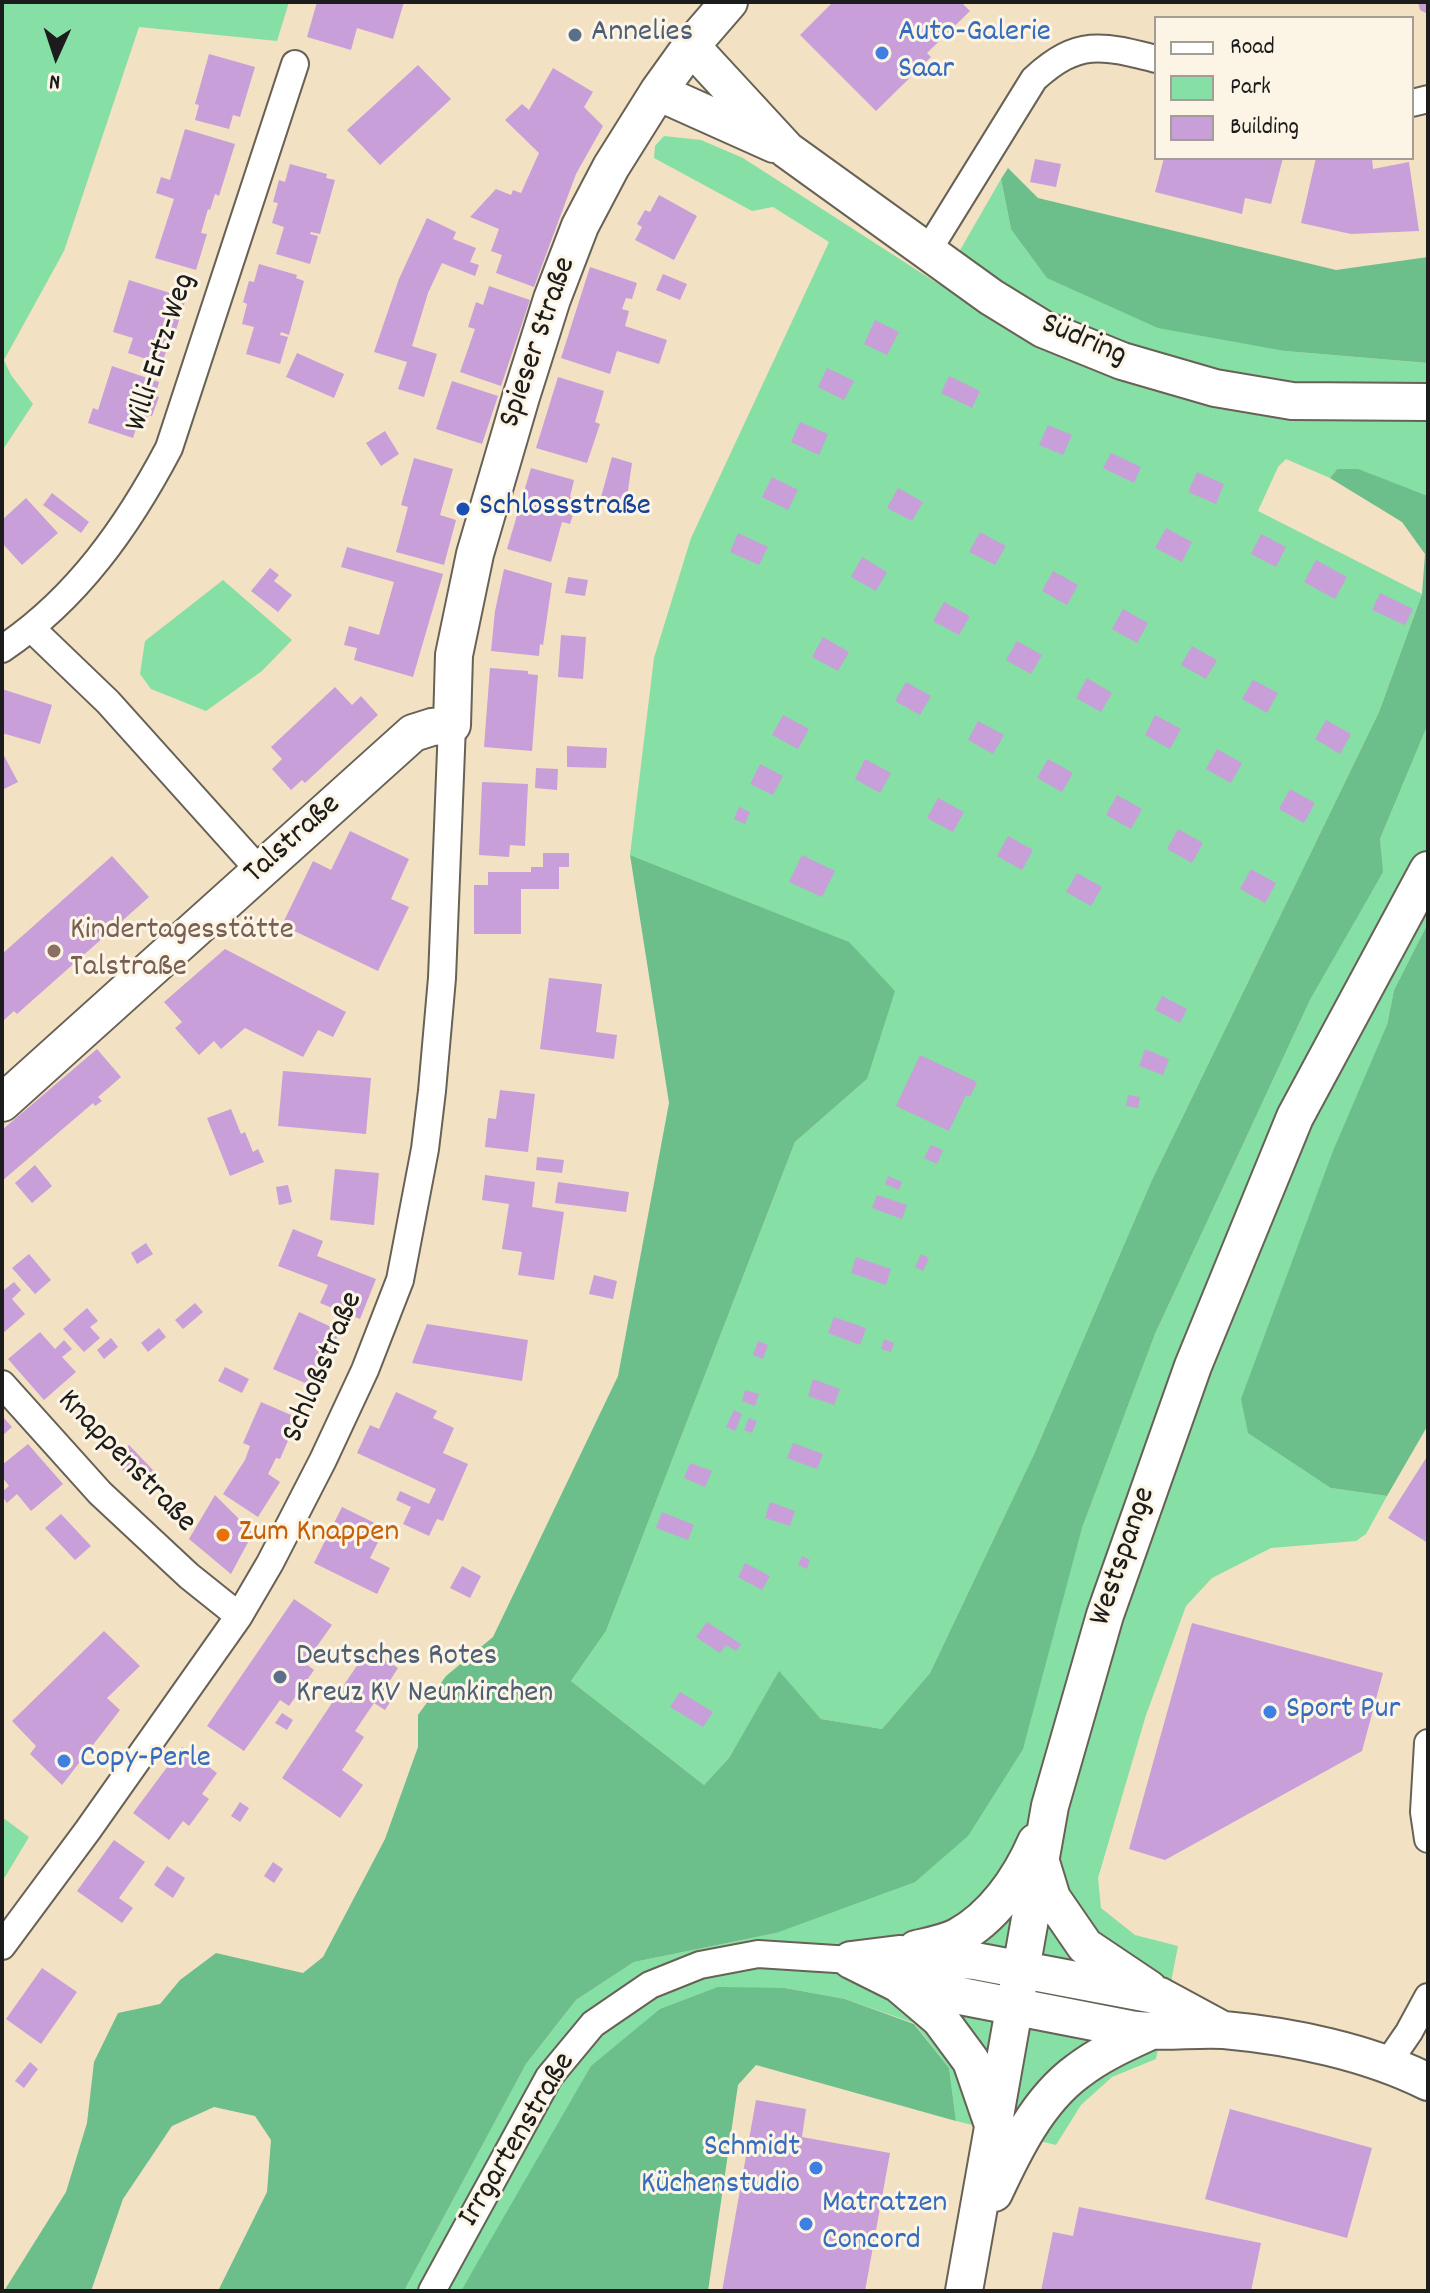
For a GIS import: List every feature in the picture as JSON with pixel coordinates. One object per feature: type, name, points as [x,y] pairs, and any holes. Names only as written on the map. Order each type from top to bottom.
[{"type":"street","name":"Spieser Straße","points":[[452,725],[454,655],[469,581],[552,299],[580,226],[611,167],[658,92],[691,46],[729,2]]},
{"type":"street","name":"Südring","points":[[691,46],[787,150],[991,297],[1043,329],[1122,361],[1215,388],[1292,401],[1428,402]]},
{"type":"street","points":[[927,252],[1034,79],[1056,59],[1081,49],[1107,48],[1154,59]]},
{"type":"street","name":"Willi-Ertz-Weg","points":[[2,649],[32,629],[94,567],[139,503],[169,448],[295,64]]},
{"type":"street","name":"Südring","points":[[658,92],[787,150]]},
{"type":"street","points":[[32,629],[108,702],[260,871]]},
{"type":"street","name":"Talstraße","points":[[2,1103],[413,733],[452,725]]},
{"type":"street","name":"Schloßstraße","points":[[2,1946],[239,1616],[323,1460],[365,1370],[400,1280],[425,1149],[432,1091],[442,978],[452,725]]},
{"type":"street","name":"Westspange","points":[[964,2291],[1050,1806],[1105,1615],[1193,1366],[1295,1117],[1428,870]]},
{"type":"street","name":"Knappenstraße","points":[[2,1384],[100,1493],[189,1576],[239,1616]]},
{"type":"street","points":[[1428,1743],[1424,1812],[1428,1839]]},
{"type":"street","points":[[994,2127],[971,2061],[940,2019],[911,1992],[899,1969],[956,1938],[998,1903],[1027,1863],[1050,1806]]},
{"type":"street","points":[[1041,1862],[1052,1898],[1085,1946],[1160,1996],[1223,2030]]},
{"type":"street","name":"Irrgartenstraße","points":[[432,2291],[549,2077],[593,2024],[650,1985],[700,1965],[758,1954],[851,1960],[899,1969],[1016,2006],[1149,2032]]},
{"type":"street","name":"Irrgartenstraße","points":[[899,1969],[975,1961],[1160,1996]]},
{"type":"street","points":[[975,2235],[1014,2150],[1047,2102],[1076,2072],[1114,2048],[1149,2032],[1223,2030],[1340,2049],[1415,2072],[1409,2032],[1428,1997]]},
{"type":"green space","points":[[2,2],[289,2],[277,41],[139,27],[64,251],[4,360],[11,375],[33,404],[2,451]]},
{"type":"green space","points":[[664,136],[701,140],[743,158],[940,285],[1001,179],[1011,229],[1285,351],[1428,363],[1428,496],[1358,470],[1337,469],[1330,478],[1286,459],[1278,467],[1258,511],[1422,594],[1379,712],[1151,1182],[1035,1452],[930,1673],[882,1729],[821,1719],[779,1672],[729,1758],[704,1785],[571,1681],[606,1631],[795,1142],[867,1079],[848,942],[630,855],[654,658],[691,538],[829,242],[773,207],[752,211],[654,158],[655,146]]},
{"type":"green space","points":[[1008,168],[1038,198],[1336,270],[1428,257],[1428,363],[1285,351],[1158,328],[1047,278],[1011,229],[1001,179]]},
{"type":"green space","points":[[1337,469],[1358,469],[1428,496],[1428,724],[1380,839],[1383,872],[1310,1000],[1155,1334],[1082,1528],[1023,1749],[968,1836],[915,1882],[776,1933],[634,1962],[576,2000],[526,2064],[404,2291],[218,2291],[267,2192],[271,2140],[255,2116],[214,2107],[172,2126],[123,2199],[91,2291],[4,2291],[66,2192],[87,2123],[94,2062],[118,2013],[160,2004],[180,1980],[216,1953],[303,1973],[323,1957],[385,1839],[418,1747],[418,1715],[446,1676],[493,1637],[618,1376],[669,1103],[630,855],[849,942],[895,991],[867,1079],[795,1142],[606,1631],[571,1681],[704,1785],[729,1758],[779,1671],[821,1719],[882,1729],[930,1673],[1035,1452],[1151,1182],[1379,712],[1422,594],[1425,554],[1402,522],[1330,478]]},
{"type":"green space","points":[[223,580],[292,640],[262,671],[206,711],[151,689],[140,674],[145,641]]},
{"type":"green space","points":[[1428,724],[1428,923],[1394,990],[1387,1025],[1331,1488],[1387,1496],[1366,1534],[1356,1541],[1271,1548],[1212,1578],[1186,1606],[1146,1715],[1098,1878],[1101,1908],[1135,1935],[1178,1946],[1156,2059],[1112,2077],[1081,2105],[1056,2145],[956,2121],[949,2068],[914,2023],[845,1999],[785,1988],[488,2246],[461,2291],[404,2291],[526,2064],[576,2000],[634,1962],[776,1933],[1082,1528],[1155,1334],[1310,1000],[1382,872],[1380,839]]},
{"type":"green space","points":[[1428,923],[1428,1425],[1387,1496],[1331,1488],[1248,1433],[1241,1399],[1333,1151],[1387,1025],[1394,990]]},
{"type":"green space","points":[[2,1817],[29,1837],[2,1882]]},
{"type":"green space","points":[[718,1987],[785,1988],[845,1999],[914,2024],[949,2068],[956,2121],[756,2065],[738,2085],[708,2291],[461,2291],[591,2066],[660,2009]]},
{"type":"building","points":[[317,2],[404,2],[393,39],[357,28],[351,50],[307,37]]},
{"type":"building","points":[[833,2],[961,2],[970,11],[927,53],[931,57],[876,111],[800,35]]},
{"type":"building","points":[[1418,2],[1428,2],[1428,14],[1420,10]]},
{"type":"building","points":[[209,54],[255,67],[240,117],[233,115],[229,129],[195,120],[199,105],[195,104]]},
{"type":"building","points":[[418,65],[451,99],[380,165],[347,130]]},
{"type":"building","points":[[553,68],[593,92],[584,107],[603,126],[576,174],[534,287],[496,273],[502,255],[491,251],[499,229],[470,217],[496,189],[511,195],[513,190],[521,193],[539,153],[505,120],[522,104],[529,110]]},
{"type":"building","points":[[185,129],[235,144],[219,196],[215,194],[208,209],[201,233],[207,234],[196,270],[155,258],[174,199],[156,193],[161,177],[170,180]]},
{"type":"building","points":[[1035,159],[1061,164],[1056,187],[1030,182]]},
{"type":"building","points":[[1163,160],[1282,160],[1271,204],[1245,198],[1242,214],[1155,192]]},
{"type":"building","points":[[1316,160],[1372,160],[1373,169],[1409,162],[1419,231],[1351,234],[1301,223]]},
{"type":"building","points":[[290,164],[327,174],[326,178],[335,180],[320,234],[310,234],[318,236],[310,264],[276,254],[284,227],[272,223],[278,203],[273,202],[279,180],[285,182]]},
{"type":"building","points":[[659,195],[697,216],[674,260],[635,240],[642,227],[637,224],[645,210],[650,212]]},
{"type":"building","points":[[427,218],[456,232],[453,239],[476,248],[470,262],[479,265],[475,276],[442,263],[428,293],[412,346],[437,354],[424,397],[398,389],[407,362],[374,352],[399,279]]},
{"type":"building","points":[[259,264],[297,275],[296,278],[304,281],[289,335],[281,332],[280,335],[288,337],[280,364],[246,354],[254,327],[242,324],[247,304],[243,302],[249,281],[254,282]]},
{"type":"building","points":[[590,267],[637,283],[632,299],[626,298],[622,309],[629,311],[625,326],[667,340],[659,364],[617,351],[610,374],[561,358]]},
{"type":"building","points":[[663,274],[687,284],[680,300],[656,290]]},
{"type":"building","points":[[129,280],[186,298],[162,364],[128,353],[133,338],[113,332]]},
{"type":"building","points":[[489,286],[530,300],[501,386],[460,372],[475,329],[468,327],[476,302],[483,305]]},
{"type":"building","points":[[875,320],[899,332],[887,355],[864,344]]},
{"type":"building","points":[[297,353],[344,374],[334,398],[286,377]]},
{"type":"building","points":[[112,366],[159,382],[155,396],[159,397],[152,416],[148,415],[145,425],[138,423],[133,438],[88,423],[93,408],[98,410]]},
{"type":"building","points":[[827,368],[854,381],[844,400],[818,387]]},
{"type":"building","points":[[949,376],[980,391],[972,408],[941,393]]},
{"type":"building","points":[[558,377],[604,391],[595,422],[600,424],[587,463],[536,448]]},
{"type":"building","points":[[452,381],[498,396],[482,444],[436,429]]},
{"type":"building","points":[[800,422],[828,434],[819,455],[791,442]]},
{"type":"building","points":[[1048,425],[1072,435],[1063,455],[1039,445]]},
{"type":"building","points":[[385,431],[399,454],[381,466],[366,443]]},
{"type":"building","points":[[1111,453],[1141,467],[1134,483],[1103,468]]},
{"type":"building","points":[[612,457],[632,463],[626,504],[601,497]]},
{"type":"building","points":[[414,458],[453,469],[440,515],[456,520],[444,565],[396,552],[408,507],[401,505]]},
{"type":"building","points":[[531,468],[574,480],[570,497],[578,499],[570,524],[562,522],[551,562],[507,549]]},
{"type":"building","points":[[1197,472],[1224,484],[1216,504],[1188,492]]},
{"type":"building","points":[[772,477],[798,490],[788,510],[762,497]]},
{"type":"building","points":[[898,488],[923,502],[912,521],[887,508]]},
{"type":"building","points":[[52,493],[89,522],[81,533],[43,505]]},
{"type":"building","points":[[26,498],[58,533],[22,565],[2,543],[2,520]]},
{"type":"building","points":[[1166,528],[1192,542],[1182,562],[1155,548]]},
{"type":"building","points":[[980,532],[1006,546],[995,565],[969,552]]},
{"type":"building","points":[[738,533],[768,547],[759,565],[730,552]]},
{"type":"building","points":[[1261,534],[1286,547],[1276,567],[1251,554]]},
{"type":"building","points":[[347,547],[443,574],[413,677],[354,660],[357,648],[344,645],[349,626],[379,635],[394,582],[341,567]]},
{"type":"building","points":[[862,557],[887,572],[876,591],[851,577]]},
{"type":"building","points":[[1316,560],[1347,577],[1335,599],[1304,582]]},
{"type":"building","points":[[270,568],[279,575],[274,581],[292,595],[278,612],[251,591]]},
{"type":"building","points":[[504,569],[552,583],[539,656],[491,651]]},
{"type":"building","points":[[1053,571],[1078,585],[1067,605],[1042,591]]},
{"type":"building","points":[[568,577],[588,580],[585,596],[565,593]]},
{"type":"building","points":[[1380,593],[1413,609],[1405,625],[1372,610]]},
{"type":"building","points":[[944,602],[970,616],[959,635],[933,621]]},
{"type":"building","points":[[1123,609],[1148,623],[1137,643],[1112,629]]},
{"type":"building","points":[[561,635],[586,637],[583,679],[558,677]]},
{"type":"building","points":[[823,637],[849,652],[838,671],[812,657]]},
{"type":"building","points":[[1017,641],[1042,655],[1031,674],[1006,660]]},
{"type":"building","points":[[1192,646],[1217,660],[1206,679],[1181,665]]},
{"type":"building","points":[[490,668],[528,671],[528,674],[538,675],[532,751],[484,747]]},
{"type":"building","points":[[1087,678],[1112,693],[1101,712],[1076,698]]},
{"type":"building","points":[[1253,680],[1278,693],[1267,713],[1242,699]]},
{"type":"building","points":[[906,682],[931,696],[920,715],[895,701]]},
{"type":"building","points":[[335,687],[352,705],[361,696],[378,715],[305,783],[302,780],[291,790],[272,769],[282,759],[271,747]]},
{"type":"building","points":[[2,689],[52,705],[40,744],[2,733]]},
{"type":"building","points":[[783,715],[809,729],[798,749],[772,735]]},
{"type":"building","points":[[1155,715],[1181,729],[1170,749],[1145,735]]},
{"type":"building","points":[[1326,720],[1351,734],[1340,754],[1315,739]]},
{"type":"building","points":[[978,721],[1004,735],[993,754],[968,740]]},
{"type":"building","points":[[567,746],[607,748],[606,768],[567,767]]},
{"type":"building","points":[[1217,749],[1242,763],[1231,783],[1206,769]]},
{"type":"building","points":[[2,752],[18,782],[2,790]]},
{"type":"building","points":[[865,759],[891,773],[880,793],[855,779]]},
{"type":"building","points":[[1048,759],[1073,773],[1062,792],[1037,778]]},
{"type":"building","points":[[760,764],[783,776],[773,795],[750,784]]},
{"type":"building","points":[[536,768],[558,769],[557,790],[535,788]]},
{"type":"building","points":[[482,782],[528,784],[525,846],[510,845],[509,857],[479,855]]},
{"type":"building","points":[[1290,789],[1315,803],[1304,823],[1279,809]]},
{"type":"building","points":[[1117,795],[1142,809],[1131,829],[1106,815]]},
{"type":"building","points":[[938,798],[964,812],[953,832],[927,818]]},
{"type":"building","points":[[739,807],[750,812],[745,824],[734,819]]},
{"type":"building","points":[[1178,829],[1203,843],[1192,863],[1167,849]]},
{"type":"building","points":[[350,831],[409,859],[391,899],[409,907],[378,971],[282,925],[313,861],[331,870]]},
{"type":"building","points":[[1008,836],[1033,850],[1022,870],[997,856]]},
{"type":"building","points":[[543,853],[569,853],[569,867],[559,867],[559,889],[521,889],[521,934],[474,934],[474,885],[488,885],[488,872],[531,872],[531,867],[543,867]]},
{"type":"building","points":[[802,855],[835,871],[822,897],[789,882]]},
{"type":"building","points":[[112,856],[149,897],[17,1014],[14,1011],[4,1020],[2,954]]},
{"type":"building","points":[[1251,869],[1276,883],[1265,903],[1240,889]]},
{"type":"building","points":[[1077,873],[1102,887],[1091,906],[1066,892]]},
{"type":"building","points":[[225,949],[346,1012],[333,1037],[318,1030],[303,1057],[245,1028],[221,1049],[214,1041],[199,1055],[175,1028],[182,1022],[164,1002]]},
{"type":"building","points":[[549,978],[602,984],[596,1032],[617,1035],[614,1059],[540,1049]]},
{"type":"building","points":[[1162,996],[1187,1009],[1180,1023],[1155,1010]]},
{"type":"building","points":[[97,1049],[121,1077],[98,1097],[102,1101],[95,1106],[93,1103],[2,1181],[2,1130]]},
{"type":"building","points":[[1145,1049],[1169,1059],[1163,1075],[1139,1066]]},
{"type":"building","points":[[920,1055],[977,1082],[970,1097],[966,1095],[949,1131],[896,1106]]},
{"type":"building","points":[[283,1071],[371,1078],[366,1134],[278,1126]]},
{"type":"building","points":[[500,1090],[535,1094],[528,1152],[485,1147],[488,1118],[496,1119]]},
{"type":"building","points":[[1128,1095],[1140,1097],[1138,1108],[1126,1106]]},
{"type":"building","points":[[231,1109],[241,1134],[245,1132],[253,1152],[258,1149],[264,1162],[230,1176],[207,1118]]},
{"type":"building","points":[[931,1145],[943,1150],[937,1164],[924,1158]]},
{"type":"building","points":[[537,1157],[564,1160],[562,1173],[536,1170]]},
{"type":"building","points":[[35,1165],[52,1186],[32,1203],[15,1183]]},
{"type":"building","points":[[335,1169],[379,1173],[374,1225],[330,1220]]},
{"type":"building","points":[[485,1175],[535,1182],[532,1207],[564,1212],[554,1280],[518,1275],[522,1252],[502,1249],[509,1204],[482,1200]]},
{"type":"building","points":[[888,1176],[902,1182],[899,1190],[885,1184]]},
{"type":"building","points":[[558,1182],[629,1192],[626,1212],[555,1203]]},
{"type":"building","points":[[288,1185],[292,1202],[279,1205],[276,1187]]},
{"type":"building","points":[[877,1195],[907,1205],[902,1219],[872,1208]]},
{"type":"building","points":[[293,1229],[323,1241],[317,1256],[376,1279],[360,1319],[320,1303],[328,1285],[278,1266]]},
{"type":"building","points":[[146,1243],[153,1254],[137,1264],[131,1253]]},
{"type":"building","points":[[29,1254],[51,1280],[35,1294],[12,1268]]},
{"type":"building","points":[[921,1254],[929,1258],[923,1271],[915,1267]]},
{"type":"building","points":[[856,1257],[891,1269],[886,1285],[851,1273]]},
{"type":"building","points":[[594,1275],[617,1281],[613,1299],[589,1294]]},
{"type":"building","points":[[14,1282],[21,1290],[12,1299],[25,1314],[2,1334],[2,1287],[4,1290]]},
{"type":"building","points":[[195,1303],[203,1312],[183,1329],[175,1320]]},
{"type":"building","points":[[87,1308],[98,1321],[90,1327],[100,1338],[84,1352],[63,1329]]},
{"type":"building","points":[[299,1312],[340,1331],[314,1387],[273,1369]]},
{"type":"building","points":[[834,1317],[866,1328],[860,1345],[828,1333]]},
{"type":"building","points":[[427,1324],[528,1340],[522,1381],[412,1363]]},
{"type":"building","points":[[159,1328],[166,1337],[148,1352],[141,1343]]},
{"type":"building","points":[[40,1332],[55,1349],[64,1340],[72,1349],[62,1357],[76,1372],[44,1400],[8,1359]]},
{"type":"building","points":[[111,1338],[118,1347],[104,1359],[97,1350]]},
{"type":"building","points":[[884,1339],[894,1343],[891,1352],[881,1349]]},
{"type":"building","points":[[758,1341],[768,1345],[763,1359],[753,1355]]},
{"type":"building","points":[[225,1367],[249,1379],[242,1393],[218,1381]]},
{"type":"building","points":[[813,1379],[840,1389],[834,1405],[808,1396]]},
{"type":"building","points":[[745,1390],[759,1394],[755,1406],[742,1401]]},
{"type":"building","points":[[396,1392],[437,1411],[433,1418],[454,1428],[443,1453],[468,1464],[443,1521],[437,1519],[429,1536],[403,1524],[411,1507],[396,1500],[400,1491],[429,1504],[436,1489],[357,1453],[370,1425],[379,1429]]},
{"type":"building","points":[[261,1402],[298,1418],[280,1459],[276,1458],[268,1474],[280,1482],[258,1517],[223,1494],[245,1460],[250,1446],[243,1443]]},
{"type":"building","points":[[734,1410],[742,1414],[735,1431],[726,1427]]},
{"type":"building","points":[[2,1416],[12,1427],[2,1436]]},
{"type":"building","points":[[749,1418],[757,1421],[752,1433],[744,1430]]},
{"type":"building","points":[[793,1443],[823,1454],[817,1469],[787,1458]]},
{"type":"building","points":[[28,1444],[63,1484],[31,1511],[17,1494],[7,1503],[2,1496],[9,1486],[2,1477],[2,1465]]},
{"type":"building","points":[[129,1445],[153,1470],[144,1479],[136,1471],[130,1477],[113,1460]]},
{"type":"building","points":[[1428,1455],[1428,1543],[1388,1518]]},
{"type":"building","points":[[690,1463],[712,1471],[705,1487],[684,1478]]},
{"type":"building","points":[[215,1495],[253,1533],[231,1574],[189,1539]]},
{"type":"building","points":[[770,1502],[795,1511],[790,1526],[765,1518]]},
{"type":"building","points":[[342,1507],[385,1528],[370,1558],[390,1568],[377,1594],[314,1563]]},
{"type":"building","points":[[662,1512],[694,1525],[688,1540],[656,1528]]},
{"type":"building","points":[[61,1514],[91,1546],[75,1560],[45,1528]]},
{"type":"building","points":[[802,1556],[810,1560],[807,1569],[798,1565]]},
{"type":"building","points":[[745,1563],[770,1576],[762,1590],[738,1577]]},
{"type":"building","points":[[462,1566],[481,1576],[470,1598],[450,1588]]},
{"type":"building","points":[[294,1599],[332,1625],[305,1663],[314,1670],[289,1706],[280,1700],[244,1751],[207,1726]]},
{"type":"building","points":[[707,1622],[741,1644],[736,1651],[726,1645],[720,1653],[696,1637]]},
{"type":"building","name":"Sport Pur","points":[[1192,1623],[1383,1673],[1362,1751],[1165,1860],[1129,1849]]},
{"type":"building","points":[[104,1631],[140,1666],[107,1698],[120,1710],[62,1785],[30,1754],[36,1746],[12,1721]]},
{"type":"building","points":[[368,1649],[398,1668],[382,1693],[392,1699],[385,1710],[374,1703],[355,1731],[364,1737],[342,1770],[363,1785],[340,1818],[282,1778]]},
{"type":"building","points":[[680,1692],[713,1712],[703,1727],[670,1707]]},
{"type":"building","points":[[282,1713],[293,1720],[287,1730],[275,1723]]},
{"type":"building","points":[[182,1747],[217,1773],[202,1794],[209,1799],[189,1826],[183,1821],[169,1840],[133,1813]]},
{"type":"building","points":[[240,1802],[249,1808],[240,1822],[231,1816]]},
{"type":"building","points":[[114,1840],[145,1862],[119,1898],[133,1908],[122,1923],[77,1891]]},
{"type":"building","points":[[273,1862],[283,1869],[274,1883],[264,1876]]},
{"type":"building","points":[[167,1866],[185,1878],[173,1898],[154,1885]]},
{"type":"building","points":[[42,1968],[77,1992],[41,2044],[6,2019]]},
{"type":"building","points":[[30,2062],[38,2069],[24,2088],[15,2081]]},
{"type":"building","points":[[756,2100],[806,2109],[802,2137],[890,2153],[865,2291],[722,2291]]},
{"type":"building","points":[[1230,2109],[1372,2148],[1347,2238],[1205,2199]]},
{"type":"building","points":[[1079,2207],[1261,2243],[1251,2291],[1041,2291],[1053,2232],[1073,2236]]},
{"type":"place","name":"Annelies","points":[[575,35]]},
{"type":"place","name":"Auto-Galerie Saar","points":[[882,53]]},
{"type":"place","name":"Schlossstraße","points":[[463,509]]},
{"type":"place","name":"Kindertagesstätte Talstraße","points":[[54,951]]},
{"type":"place","name":"Zum Knappen","points":[[223,1535]]},
{"type":"place","name":"Deutsches Rotes Kreuz KV Neunkirchen","points":[[280,1677]]},
{"type":"place","name":"Sport Pur","points":[[1270,1712]]},
{"type":"place","name":"Copy-Perle","points":[[64,1761]]},
{"type":"place","name":"Schmidt Küchenstudio","points":[[816,2168]]},
{"type":"place","name":"Matratzen Concord","points":[[806,2224]]}]
